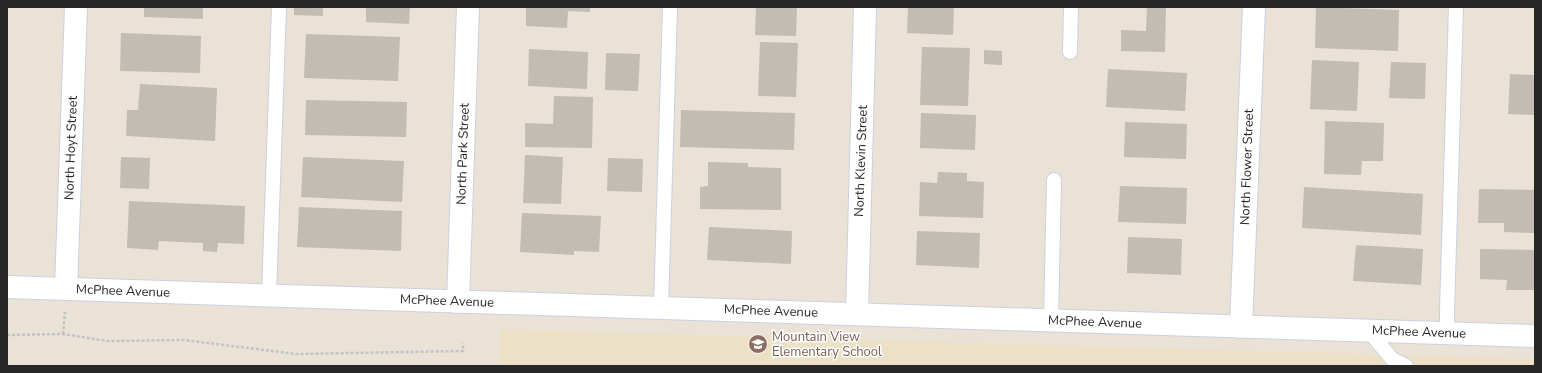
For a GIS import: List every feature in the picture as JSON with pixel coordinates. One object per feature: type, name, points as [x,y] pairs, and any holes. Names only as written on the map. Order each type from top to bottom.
[{"type":"street","name":"North Hoyt Street","points":[[66,289],[76,7]]},
{"type":"street","name":"North Park Street","points":[[458,302],[468,7]]},
{"type":"street","name":"North Klevin Street","points":[[857,314],[865,7]]},
{"type":"street","name":"North Flower Street","points":[[1241,327],[1254,7]]},
{"type":"street","name":"McPhee Avenue","points":[[7,287],[1535,336]]},
{"type":"lane","points":[[269,296],[279,7]]},
{"type":"lane","points":[[662,308],[670,7]]},
{"type":"lane","points":[[1070,52],[1071,7]]},
{"type":"lane","points":[[1448,333],[1446,312],[1456,7]]},
{"type":"lane","points":[[1051,321],[1054,180]]},
{"type":"lane","points":[[1368,330],[1392,359],[1406,366]]},
{"type":"path","points":[[7,335],[63,334],[108,341],[184,340],[296,354],[463,351],[463,343]]},
{"type":"shaded area","name":"Mountain View Elementary School","points":[[500,329],[1535,359],[1535,366],[498,366]]},
{"type":"building","points":[[144,7],[203,7],[203,19],[144,17]]},
{"type":"building","points":[[294,7],[323,7],[323,16],[294,15]]},
{"type":"building","points":[[366,7],[410,7],[409,24],[366,22]]},
{"type":"building","points":[[526,7],[590,7],[590,12],[568,11],[567,28],[526,26]]},
{"type":"building","points":[[756,7],[797,7],[796,36],[755,35]]},
{"type":"building","points":[[908,7],[954,7],[953,35],[907,33]]},
{"type":"building","points":[[1147,7],[1166,7],[1165,52],[1121,51],[1121,30],[1146,31]]},
{"type":"building","points":[[1316,7],[1399,10],[1398,51],[1315,48]]},
{"type":"building","points":[[121,33],[201,36],[200,73],[120,71]]},
{"type":"building","points":[[306,34],[400,37],[398,81],[304,78]]},
{"type":"building","points":[[760,42],[798,43],[796,97],[758,96]]},
{"type":"building","points":[[922,47],[970,48],[968,106],[920,105]]},
{"type":"building","points":[[529,49],[588,52],[587,89],[528,86]]},
{"type":"building","points":[[984,50],[1002,51],[1002,65],[984,64]]},
{"type":"building","points":[[606,53],[640,54],[638,91],[605,90]]},
{"type":"building","points":[[1312,60],[1359,62],[1357,111],[1310,109]]},
{"type":"building","points":[[1391,62],[1426,63],[1425,99],[1389,98]]},
{"type":"building","points":[[1108,69],[1187,73],[1185,111],[1106,107]]},
{"type":"building","points":[[1510,74],[1535,75],[1535,115],[1508,114]]},
{"type":"building","points":[[140,84],[217,88],[215,141],[126,136],[127,110],[138,110]]},
{"type":"building","points":[[554,96],[593,97],[592,148],[525,147],[525,123],[553,124]]},
{"type":"building","points":[[306,100],[407,102],[406,137],[305,135]]},
{"type":"building","points":[[681,110],[795,113],[794,150],[680,147]]},
{"type":"building","points":[[921,113],[976,115],[975,150],[920,148]]},
{"type":"building","points":[[1325,121],[1384,123],[1383,161],[1362,161],[1361,175],[1324,174]]},
{"type":"building","points":[[1125,122],[1187,124],[1186,159],[1124,157]]},
{"type":"building","points":[[525,155],[563,157],[561,204],[523,203]]},
{"type":"building","points":[[121,157],[150,158],[149,189],[120,188]]},
{"type":"building","points":[[303,157],[404,161],[402,202],[301,197]]},
{"type":"building","points":[[608,158],[643,159],[642,192],[607,191]]},
{"type":"building","points":[[708,162],[748,163],[748,167],[781,168],[781,210],[700,209],[700,187],[708,186]]},
{"type":"building","points":[[938,172],[967,173],[967,181],[984,182],[983,218],[919,216],[920,182],[937,183]]},
{"type":"building","points":[[1120,186],[1187,188],[1186,224],[1118,222]]},
{"type":"building","points":[[1304,187],[1423,194],[1421,235],[1302,228]]},
{"type":"building","points":[[1479,189],[1535,190],[1535,233],[1504,232],[1504,223],[1478,223]]},
{"type":"building","points":[[129,201],[245,206],[244,244],[218,243],[217,252],[203,251],[203,243],[159,241],[158,250],[127,248]]},
{"type":"building","points":[[299,207],[402,211],[401,251],[297,247]]},
{"type":"building","points":[[522,213],[601,216],[599,252],[574,251],[574,255],[520,252]]},
{"type":"building","points":[[709,227],[792,231],[791,264],[707,260]]},
{"type":"building","points":[[917,231],[980,233],[979,268],[916,265]]},
{"type":"building","points":[[1128,237],[1182,239],[1181,275],[1127,273]]},
{"type":"building","points":[[1356,245],[1423,249],[1421,285],[1353,281]]},
{"type":"building","points":[[1480,249],[1535,250],[1535,290],[1506,290],[1507,280],[1480,279]]},
{"type":"place","name":"Mountain View Elementary School","points":[[758,344]]}]
